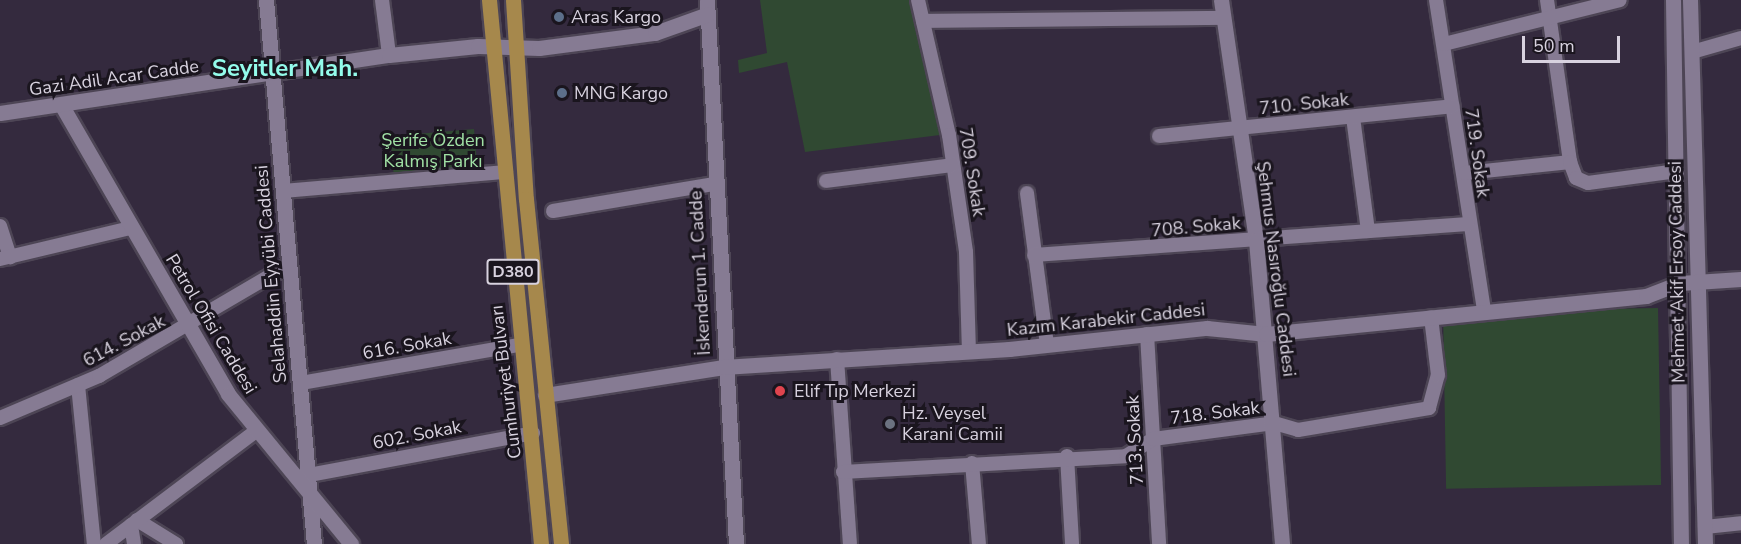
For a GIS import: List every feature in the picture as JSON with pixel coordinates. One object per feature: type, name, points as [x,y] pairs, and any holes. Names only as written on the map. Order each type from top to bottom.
[{"type":"main road","name":"Cumhuriyet Bulvarı","points":[[489,0],[506,172],[518,345],[533,433],[541,544]]},
{"type":"main road","name":"Cumhuriyet Bulvarı","points":[[513,0],[545,396],[561,544]]},
{"type":"street","name":"Selahaddin Eyyübi Caddesi","points":[[266,0],[314,544]]},
{"type":"street","points":[[382,0],[389,55]]},
{"type":"street","name":"709. Sokak","points":[[918,0],[953,165],[966,252],[969,351]]},
{"type":"street","name":"Şehmus Nasıroğlu Caddesi","points":[[1221,0],[1238,129],[1257,240],[1274,423],[1282,544]]},
{"type":"street","name":"719. Sokak","points":[[1436,0],[1452,106],[1465,172],[1468,224],[1484,312]]},
{"type":"street","points":[[1546,0],[1570,162],[1576,178],[1587,183],[1677,171]]},
{"type":"street","points":[[1444,44],[1620,0]]},
{"type":"street","name":"Mehmet Akif Ersoy Caddesi","points":[[1673,0],[1680,283],[1681,544]]},
{"type":"street","name":"Mehmet Akif Ersoy Caddesi","points":[[1690,0],[1705,544]]},
{"type":"street","name":"Gazi Adil Acar Cadde","points":[[0,113],[273,75],[389,55],[655,33],[707,7]]},
{"type":"street","name":"İskenderun 1. Cadde","points":[[707,7],[723,367],[736,544]]},
{"type":"street","points":[[923,21],[1224,18]]},
{"type":"street","points":[[1692,52],[1741,38]]},
{"type":"street","name":"Petrol Ofisi Caddesi","points":[[62,106],[130,228],[189,327],[256,431],[351,544]]},
{"type":"street","name":"710. Sokak","points":[[1159,136],[1452,106]]},
{"type":"street","points":[[1353,117],[1368,231]]},
{"type":"street","points":[[1465,172],[1570,162]]},
{"type":"street","points":[[826,181],[953,165]]},
{"type":"street","points":[[283,191],[506,172]]},
{"type":"street","points":[[553,211],[715,183]]},
{"type":"street","points":[[1027,193],[1047,345]]},
{"type":"street","name":"708. Sokak","points":[[1034,255],[1468,224]]},
{"type":"street","points":[[0,226],[5,258],[130,228]]},
{"type":"street","name":"614. Sokak","points":[[0,418],[78,385],[189,327],[290,264]]},
{"type":"street","name":"Kazım Karabekir Caddesi","points":[[545,396],[723,367],[1047,345],[1207,328],[1266,334],[1646,296],[1680,283],[1741,279]]},
{"type":"street","name":"718. Sokak","points":[[843,472],[1067,456],[1126,456],[1153,439],[1274,423],[1298,430],[1429,408],[1438,375],[1431,317]]},
{"type":"street","name":"713. Sokak","points":[[1147,334],[1159,544]]},
{"type":"street","name":"616. Sokak","points":[[301,383],[518,345]]},
{"type":"street","points":[[837,359],[843,472],[850,544]]},
{"type":"street","points":[[78,385],[94,544]]},
{"type":"street","points":[[106,544],[256,431]]},
{"type":"street","name":"602. Sokak","points":[[309,475],[533,433]]},
{"type":"street","points":[[1067,456],[1072,544]]},
{"type":"street","points":[[972,463],[979,544]]},
{"type":"street","points":[[134,522],[134,544]]},
{"type":"street","points":[[134,522],[176,544]]},
{"type":"street","points":[[1705,527],[1741,523]]},
{"type":"green space","points":[[760,0],[910,0],[940,135],[805,152],[787,62],[739,73],[738,60],[767,53]]},
{"type":"green space","name":"Şerife Özden Kalmış Parkı","points":[[474,129],[477,167],[394,174],[390,136]]},
{"type":"green space","points":[[1658,308],[1661,485],[1446,489],[1443,312]]},
{"type":"place","name":"Aras Kargo","points":[[559,17]]},
{"type":"place","name":"MNG Kargo","points":[[562,93]]},
{"type":"place","name":"Elif Tıp Merkezi","points":[[780,391]]},
{"type":"place","name":"Hz. Veysel Karani Camii","points":[[890,424]]},
{"type":"district","name":"Seyitler Mah.","points":[[285,69]]}]
